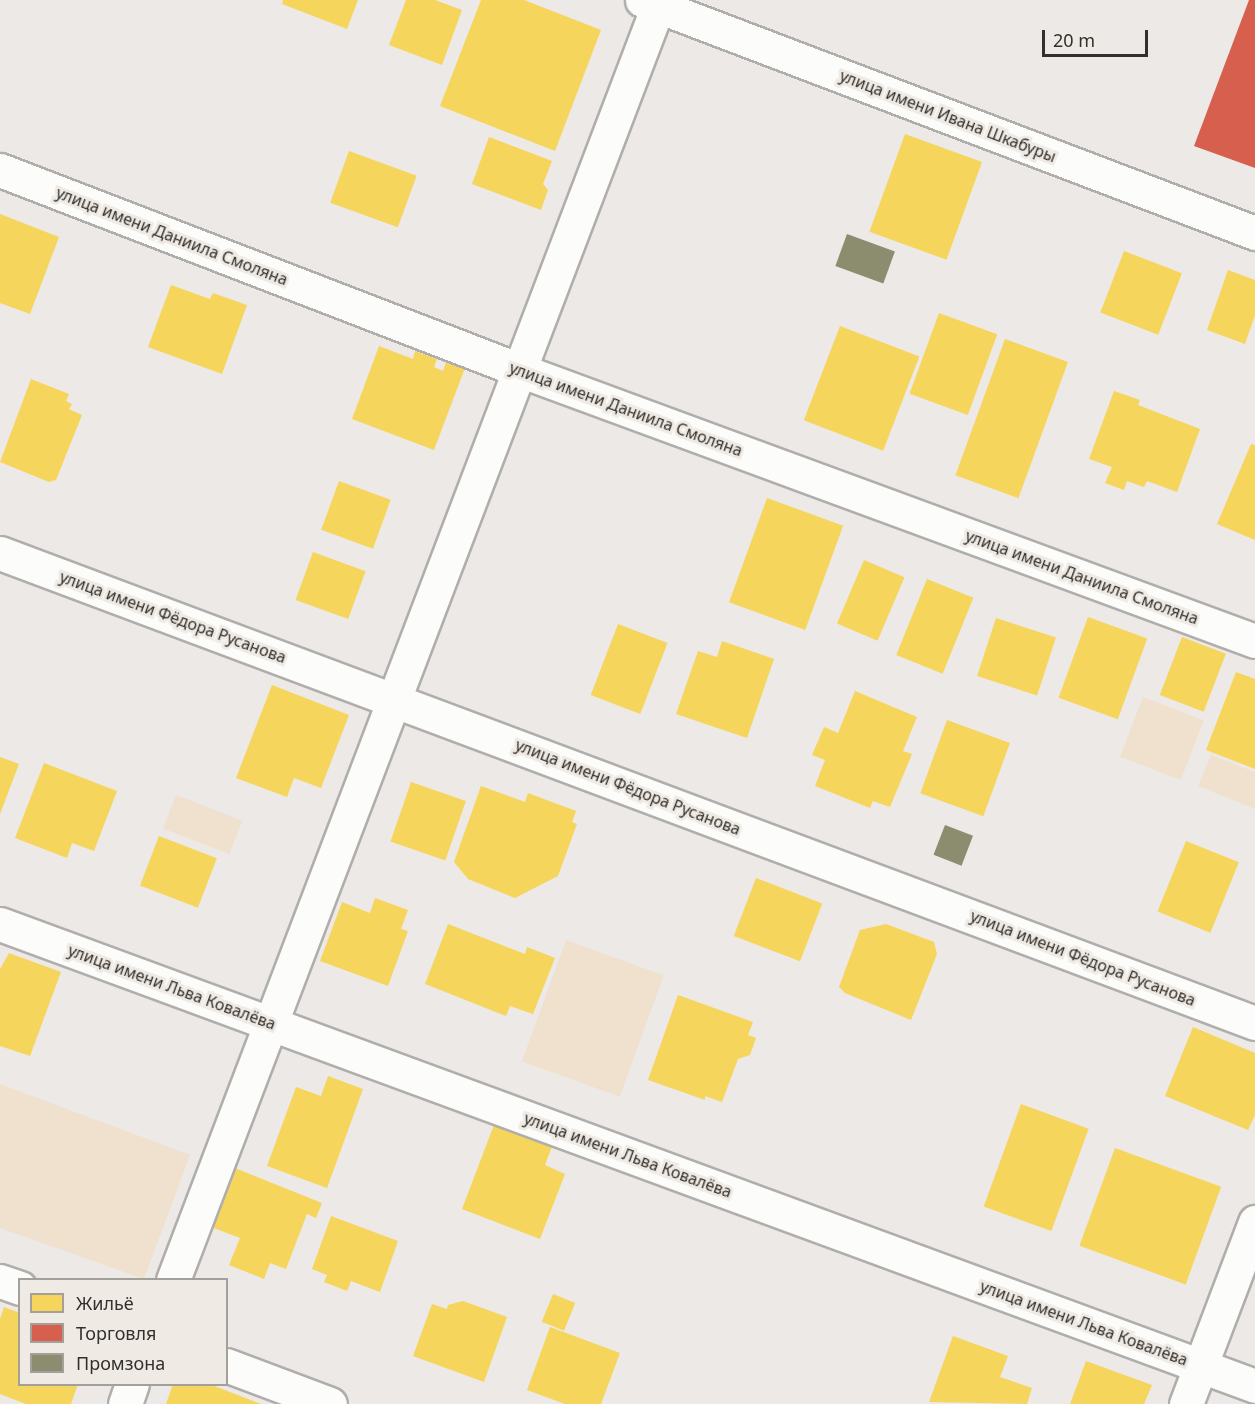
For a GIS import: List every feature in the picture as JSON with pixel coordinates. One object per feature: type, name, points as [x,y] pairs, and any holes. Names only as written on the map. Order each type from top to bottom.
[{"type":"street","name":"улица имени Ивана Шкабуры","points":[[650,3],[1255,232]]},
{"type":"street","points":[[174,1278],[522,370],[650,3]]},
{"type":"street","name":"улица имени Даниила Смоляна","points":[[0,170],[522,370],[1255,641]]},
{"type":"street","name":"улица имени Фёдора Русанова","points":[[0,553],[396,699],[1255,1023]]},
{"type":"street","name":"улица имени Льва Ковалёва","points":[[0,924],[1255,1386]]},
{"type":"street","points":[[1186,1404],[1255,1222]]},
{"type":"street","points":[[0,1281],[18,1287]]},
{"type":"street","points":[[228,1366],[330,1404]]},
{"type":"street","points":[[125,1404],[131,1386]]},
{"type":"shaded area","points":[[1143,697],[1204,720],[1181,780],[1120,757]]},
{"type":"shaded area","points":[[1211,755],[1255,772],[1255,809],[1198,786]]},
{"type":"shaded area","points":[[176,795],[242,820],[229,854],[163,829]]},
{"type":"shaded area","points":[[566,940],[664,976],[620,1097],[522,1061]]},
{"type":"shaded area","points":[[0,1084],[190,1155],[144,1278],[0,1228]]},
{"type":"building: Жильё","points":[[283,0],[358,0],[347,29],[282,4]]},
{"type":"building: Жильё","points":[[406,0],[435,0],[462,10],[442,65],[389,45]]},
{"type":"building: Жильё","points":[[481,0],[524,0],[601,30],[555,151],[440,106]]},
{"type":"building: Жильё","points":[[905,134],[982,162],[946,260],[869,232]]},
{"type":"building: Жильё","points":[[489,137],[552,161],[543,184],[548,190],[541,210],[472,184]]},
{"type":"building: Жильё","points":[[349,151],[417,176],[398,227],[330,203]]},
{"type":"building: Жильё","points":[[0,214],[59,237],[30,314],[0,303]]},
{"type":"building: Жильё","points":[[1124,251],[1182,273],[1158,335],[1100,313]]},
{"type":"building: Жильё","points":[[1228,270],[1255,280],[1255,315],[1245,344],[1207,330]]},
{"type":"building: Жильё","points":[[171,285],[210,299],[213,293],[247,305],[222,374],[148,347]]},
{"type":"building: Жильё","points":[[939,313],[997,334],[968,415],[910,394]]},
{"type":"building: Жильё","points":[[840,326],[919,356],[883,451],[804,420]]},
{"type":"building: Жильё","points":[[1005,339],[1068,362],[1018,498],[955,475]]},
{"type":"building: Жильё","points":[[379,346],[413,359],[415,351],[437,359],[434,367],[443,371],[446,362],[465,368],[434,450],[352,419]]},
{"type":"building: Жильё","points":[[31,379],[69,394],[66,401],[72,404],[69,409],[82,415],[56,480],[49,482],[0,462]]},
{"type":"building: Жильё","points":[[1114,391],[1140,400],[1138,405],[1200,429],[1177,492],[1147,481],[1144,487],[1127,481],[1124,490],[1105,483],[1112,467],[1089,459]]},
{"type":"building: Жильё","points":[[1251,444],[1255,445],[1255,540],[1217,524]]},
{"type":"building: Жильё","points":[[339,481],[391,500],[373,549],[321,530]]},
{"type":"building: Жильё","points":[[767,498],[843,526],[805,630],[729,602]]},
{"type":"building: Жильё","points":[[313,552],[366,571],[348,619],[296,600]]},
{"type":"building: Жильё","points":[[864,560],[905,577],[878,641],[837,624]]},
{"type":"building: Жильё","points":[[927,579],[973,598],[943,674],[896,655]]},
{"type":"building: Жильё","points":[[1088,617],[1147,639],[1118,719],[1059,698]]},
{"type":"building: Жильё","points":[[996,618],[1056,637],[1037,695],[977,676]]},
{"type":"building: Жильё","points":[[618,624],[667,643],[640,714],[591,695]]},
{"type":"building: Жильё","points":[[1182,637],[1226,654],[1204,712],[1160,695]]},
{"type":"building: Жильё","points":[[722,641],[774,659],[747,738],[676,714],[698,651],[717,657]]},
{"type":"building: Жильё","points":[[1236,672],[1255,679],[1255,769],[1206,750]]},
{"type":"building: Жильё","points":[[272,685],[349,715],[321,788],[294,778],[287,797],[236,778]]},
{"type":"building: Жильё","points":[[855,691],[917,717],[903,751],[912,754],[890,807],[873,801],[870,808],[815,786],[825,760],[812,755],[824,727],[838,733]]},
{"type":"building: Жильё","points":[[947,720],[1010,743],[983,816],[920,793]]},
{"type":"building: Жильё","points":[[0,757],[19,764],[0,814]]},
{"type":"building: Жильё","points":[[44,763],[117,791],[94,851],[72,843],[67,858],[15,838]]},
{"type":"building: Жильё","points":[[411,782],[466,801],[445,860],[390,842]]},
{"type":"building: Жильё","points":[[481,786],[525,802],[528,793],[576,811],[572,822],[577,824],[558,876],[515,898],[468,879],[454,862]]},
{"type":"building: Жильё","points":[[159,836],[217,858],[198,908],[140,885]]},
{"type":"building: Жильё","points":[[1186,841],[1239,862],[1210,933],[1158,911]]},
{"type":"building: Жильё","points":[[756,878],[822,903],[800,961],[734,936]]},
{"type":"building: Жильё","points":[[375,898],[408,910],[401,929],[408,931],[388,986],[320,961],[342,902],[370,913]]},
{"type":"building: Жильё","points":[[448,924],[525,954],[527,947],[555,958],[533,1014],[510,1006],[506,1016],[425,984]]},
{"type":"building: Жильё","points":[[886,924],[934,942],[937,954],[911,1020],[845,993],[839,987],[860,930]]},
{"type":"building: Жильё","points":[[9,953],[61,972],[30,1056],[0,1046],[0,969]]},
{"type":"building: Жильё","points":[[678,995],[753,1022],[748,1035],[756,1038],[750,1055],[738,1059],[722,1102],[705,1096],[705,1100],[648,1080]]},
{"type":"building: Жильё","points":[[1193,1027],[1255,1053],[1255,1115],[1248,1130],[1165,1096]]},
{"type":"building: Жильё","points":[[328,1076],[363,1089],[327,1188],[267,1166],[296,1087],[321,1096]]},
{"type":"building: Жильё","points":[[1021,1104],[1089,1129],[1051,1231],[984,1206]]},
{"type":"building: Жильё","points":[[497,1117],[555,1139],[545,1165],[565,1174],[540,1239],[462,1209]]},
{"type":"building: Жильё","points":[[1115,1148],[1221,1187],[1186,1284],[1079,1246]]},
{"type":"building: Жильё","points":[[235,1168],[322,1203],[316,1218],[307,1214],[286,1269],[270,1263],[264,1279],[229,1265],[240,1238],[211,1227]]},
{"type":"building: Жильё","points":[[331,1216],[398,1241],[380,1292],[351,1281],[347,1291],[324,1282],[327,1275],[312,1269]]},
{"type":"building: Жильё","points":[[553,1294],[575,1303],[564,1331],[542,1322]]},
{"type":"building: Жильё","points":[[463,1301],[507,1317],[484,1382],[413,1356],[432,1304],[447,1309],[448,1305]]},
{"type":"building: Жильё","points":[[4,1307],[18,1312],[18,1386],[77,1386],[71,1404],[26,1404],[0,1394],[0,1319]]},
{"type":"building: Жильё","points":[[550,1327],[620,1353],[601,1404],[565,1404],[527,1390]]},
{"type":"building: Жильё","points":[[953,1336],[1008,1356],[1000,1377],[1032,1388],[1027,1404],[929,1402]]},
{"type":"building: Жильё","points":[[1086,1361],[1152,1385],[1144,1404],[1070,1404]]},
{"type":"building: Жильё","points":[[172,1386],[214,1386],[261,1404],[166,1404]]},
{"type":"building: Торговля","points":[[1249,0],[1255,0],[1255,168],[1194,146]]},
{"type":"building: Промзона","points":[[847,234],[895,251],[883,283],[835,266]]},
{"type":"building: Промзона","points":[[945,825],[973,836],[962,866],[934,855]]}]
